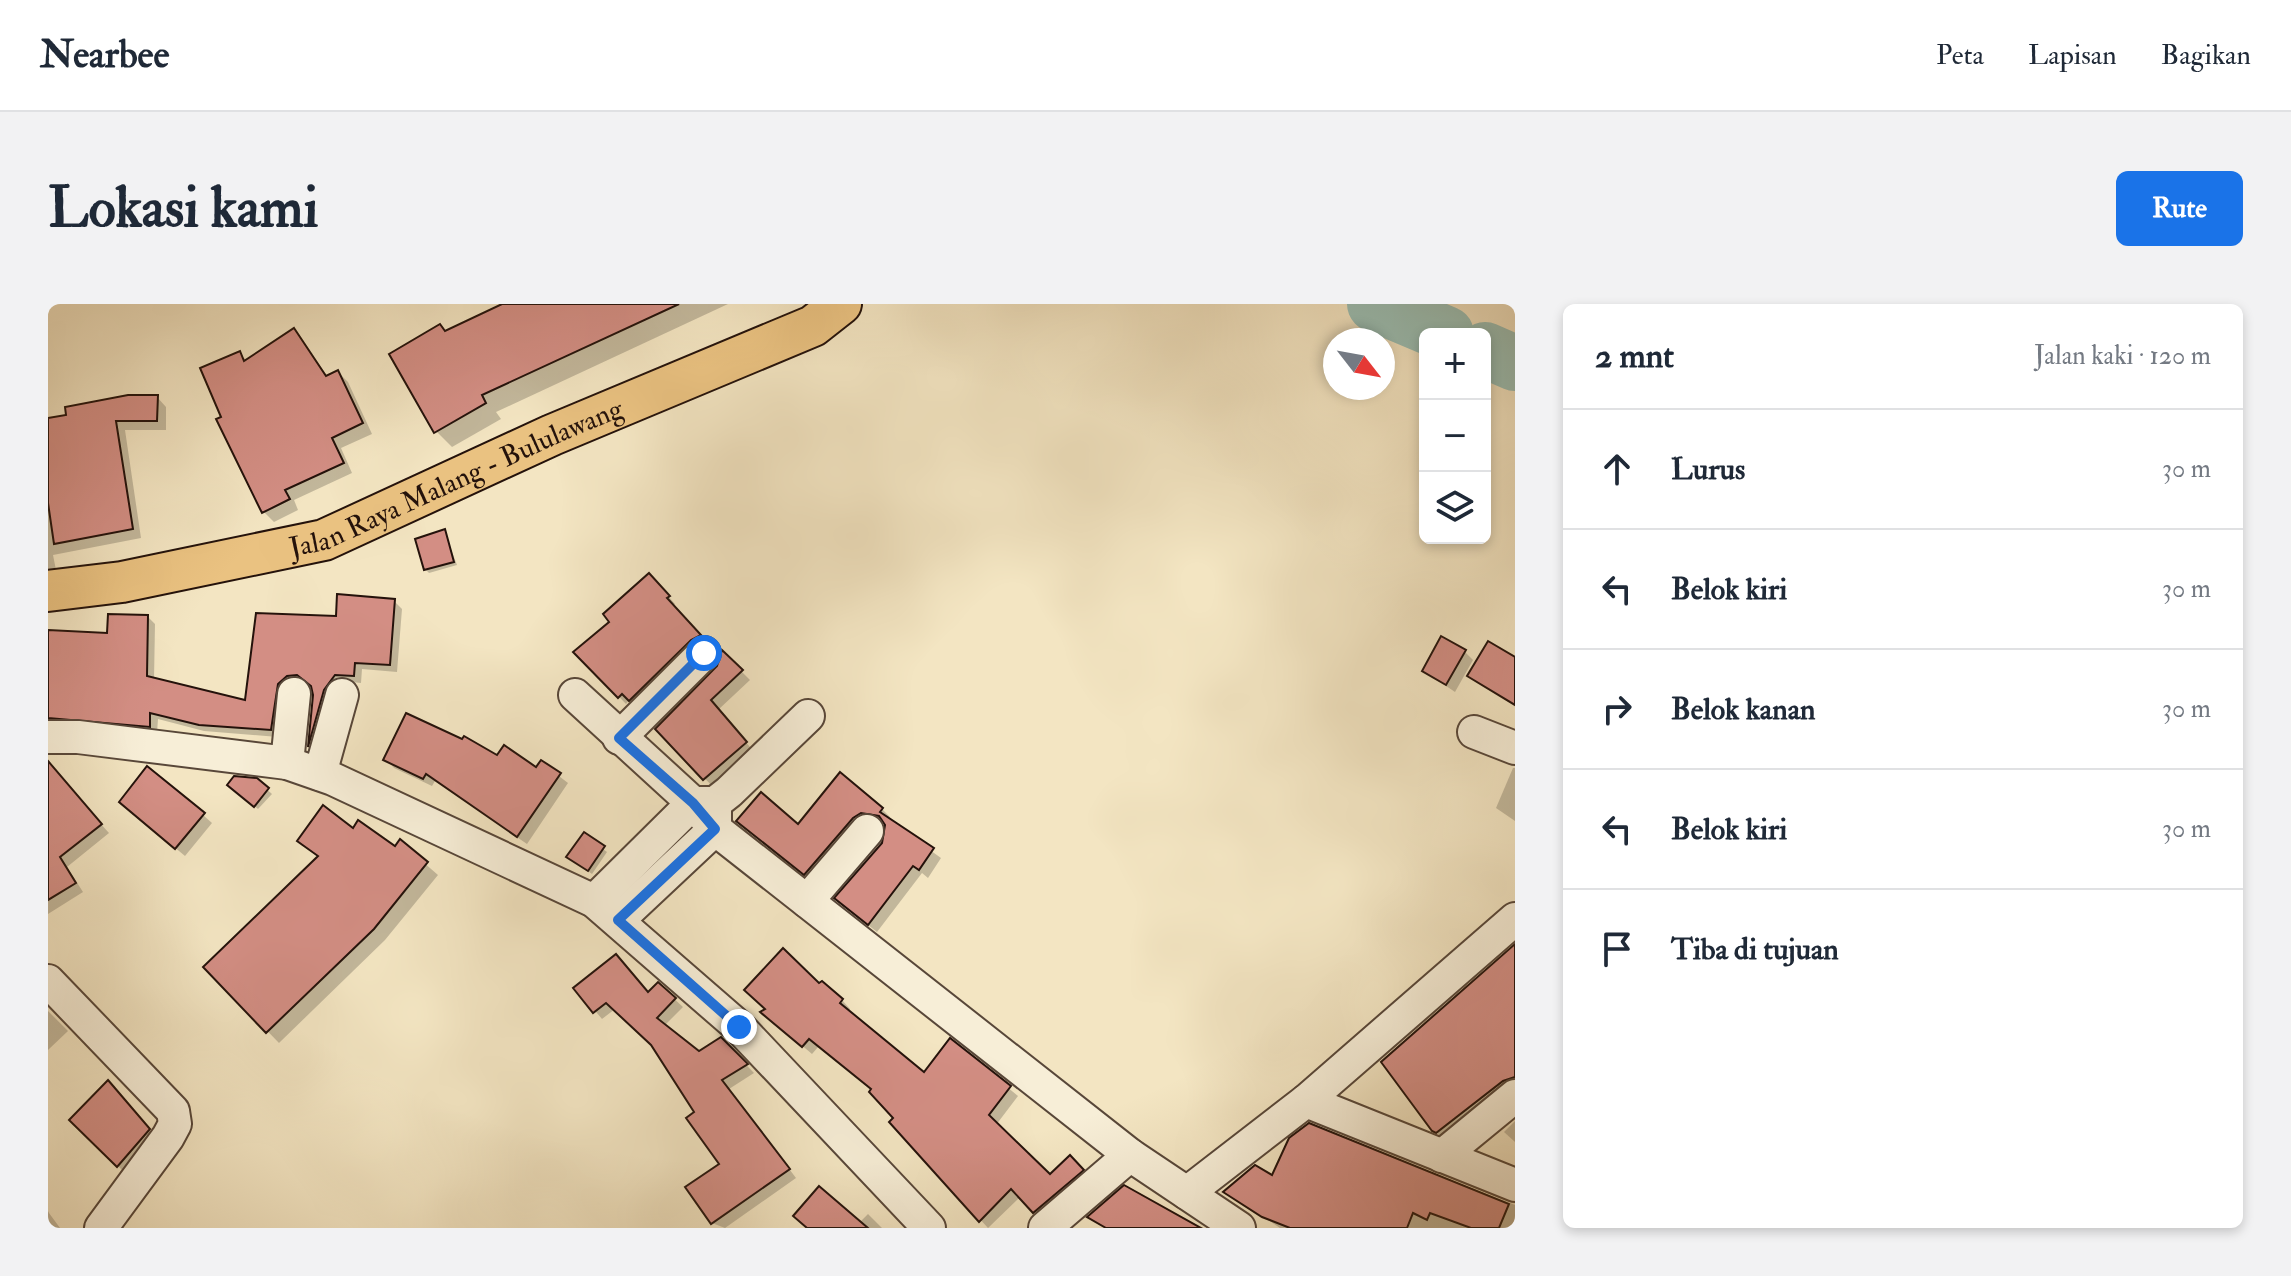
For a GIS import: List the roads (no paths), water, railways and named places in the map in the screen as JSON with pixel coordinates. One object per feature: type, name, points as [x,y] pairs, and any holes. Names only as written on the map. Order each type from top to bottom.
[{"type":"main road","name":"Jalan Raya Malang - Bululawang","points":[[48,591],[122,582],[324,540],[552,435],[813,326],[841,304]]},
{"type":"street","points":[[619,738],[704,653]]},
{"type":"street","points":[[287,763],[294,694]]},
{"type":"street","points":[[320,774],[342,695]]},
{"type":"street","points":[[575,695],[619,738],[807,901],[1130,1155],[1239,1228]]},
{"type":"street","points":[[606,910],[808,716]]},
{"type":"street","points":[[1474,732],[1515,748]]},
{"type":"street","points":[[48,737],[78,737],[287,763],[320,774],[606,910],[739,1027],[929,1228]]},
{"type":"street","points":[[807,901],[867,831]]},
{"type":"street","points":[[1187,1193],[1306,1101],[1515,919]]},
{"type":"street","points":[[48,981],[173,1111],[175,1124],[168,1137],[101,1228]]},
{"type":"street","points":[[1442,1156],[1515,1096]]},
{"type":"street","points":[[1306,1101],[1513,1183]]},
{"type":"street","points":[[1045,1228],[1130,1155]]},
{"type":"waterway","points":[[1375,304],[1432,328]]},
{"type":"waterway","points":[[1491,353],[1515,363]]}]
